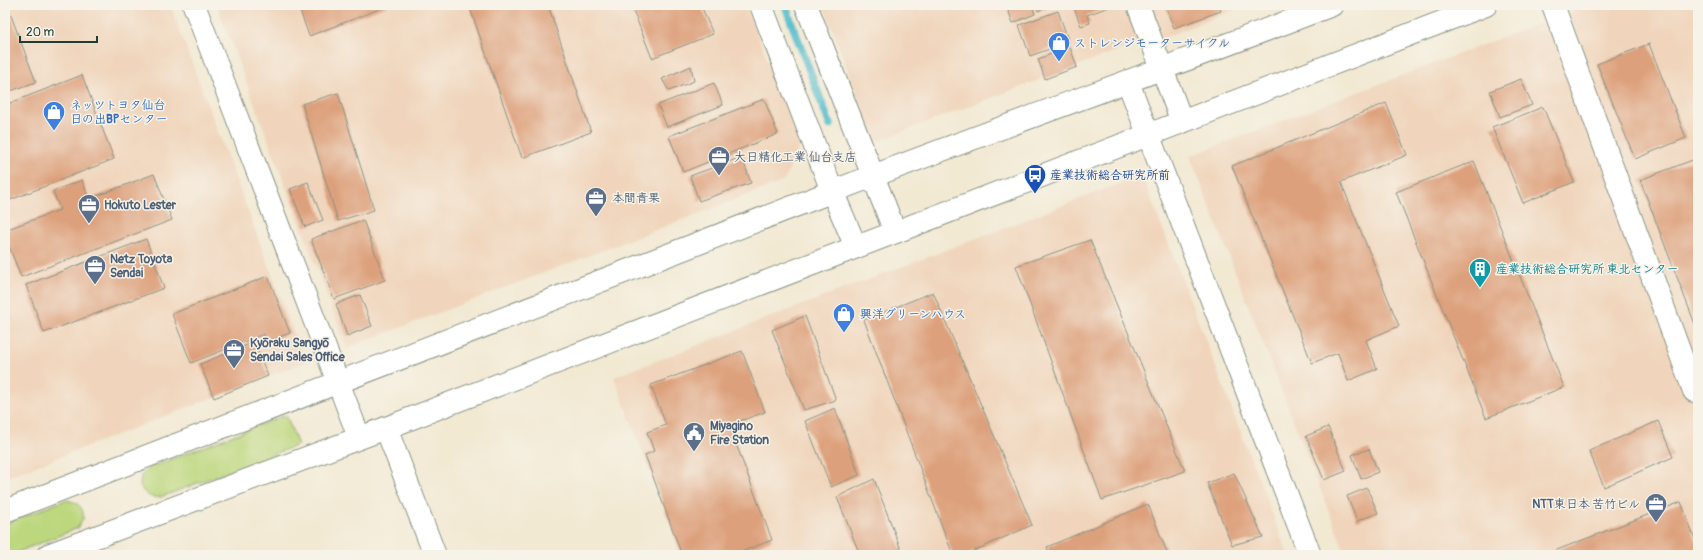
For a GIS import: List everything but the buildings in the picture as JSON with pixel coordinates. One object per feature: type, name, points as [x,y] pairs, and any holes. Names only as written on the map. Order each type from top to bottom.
[{"type":"street","points":[[194,5],[336,382],[359,437]]},
{"type":"street","points":[[761,5],[832,191],[856,247]]},
{"type":"street","points":[[806,5],[895,232]]},
{"type":"street","points":[[1138,5],[1182,122]]},
{"type":"street","points":[[5,511],[832,191],[1163,70],[1332,5]]},
{"type":"street","points":[[48,555],[386,428],[1486,5]]},
{"type":"street","points":[[1553,5],[1694,391]]},
{"type":"street","points":[[1128,82],[1310,555]]},
{"type":"street","points":[[386,428],[435,555]]},
{"type":"shaded area","points":[[5,5],[170,5],[305,362],[5,478]]},
{"type":"shaded area","points":[[217,5],[746,5],[800,144],[784,181],[347,348]]},
{"type":"shaded area","points":[[823,5],[1129,5],[1143,41],[875,142]]},
{"type":"shaded area","points":[[1148,5],[1247,5],[1160,39]]},
{"type":"shaded area","points":[[1588,5],[1698,5],[1698,555],[1346,555],[1190,156]]},
{"type":"shaded area","points":[[1142,175],[1288,555],[682,555],[614,377]]},
{"type":"green space","points":[[286,415],[298,445],[161,497],[149,496],[140,486],[141,476],[148,468]]},
{"type":"green space","points":[[65,500],[76,503],[83,511],[83,519],[78,528],[10,555],[5,555],[5,524]]},
{"type":"waterway","points":[[785,5],[830,125]]},
{"type":"place","name":"ストレンジモーターサイクル","points":[[1059,62]]},
{"type":"place","name":"ネッツトヨタ仙台 日の出BPセンター","points":[[54,132]]},
{"type":"place","name":"大日精化工業 仙台支店","points":[[719,176]]},
{"type":"place","name":"産業技術総合研究所前","points":[[1035,194]]},
{"type":"place","name":"本間青果","points":[[596,218]]},
{"type":"place","name":"Hokuto Lester","points":[[89,224]]},
{"type":"place","name":"Netz Toyota Sendai","points":[[95,286]]},
{"type":"place","name":"産業技術総合研究所 東北センター","points":[[1480,288]]},
{"type":"place","name":"興洋グリーンハウス","points":[[844,334]]},
{"type":"place","name":"Kyōraku Sangyō Sendai Sales Office","points":[[234,370]]},
{"type":"place","name":"Miyagino Fire Station","points":[[694,452]]},
{"type":"place","name":"NTT東日本 苦竹ビル","points":[[1656,524]]}]
